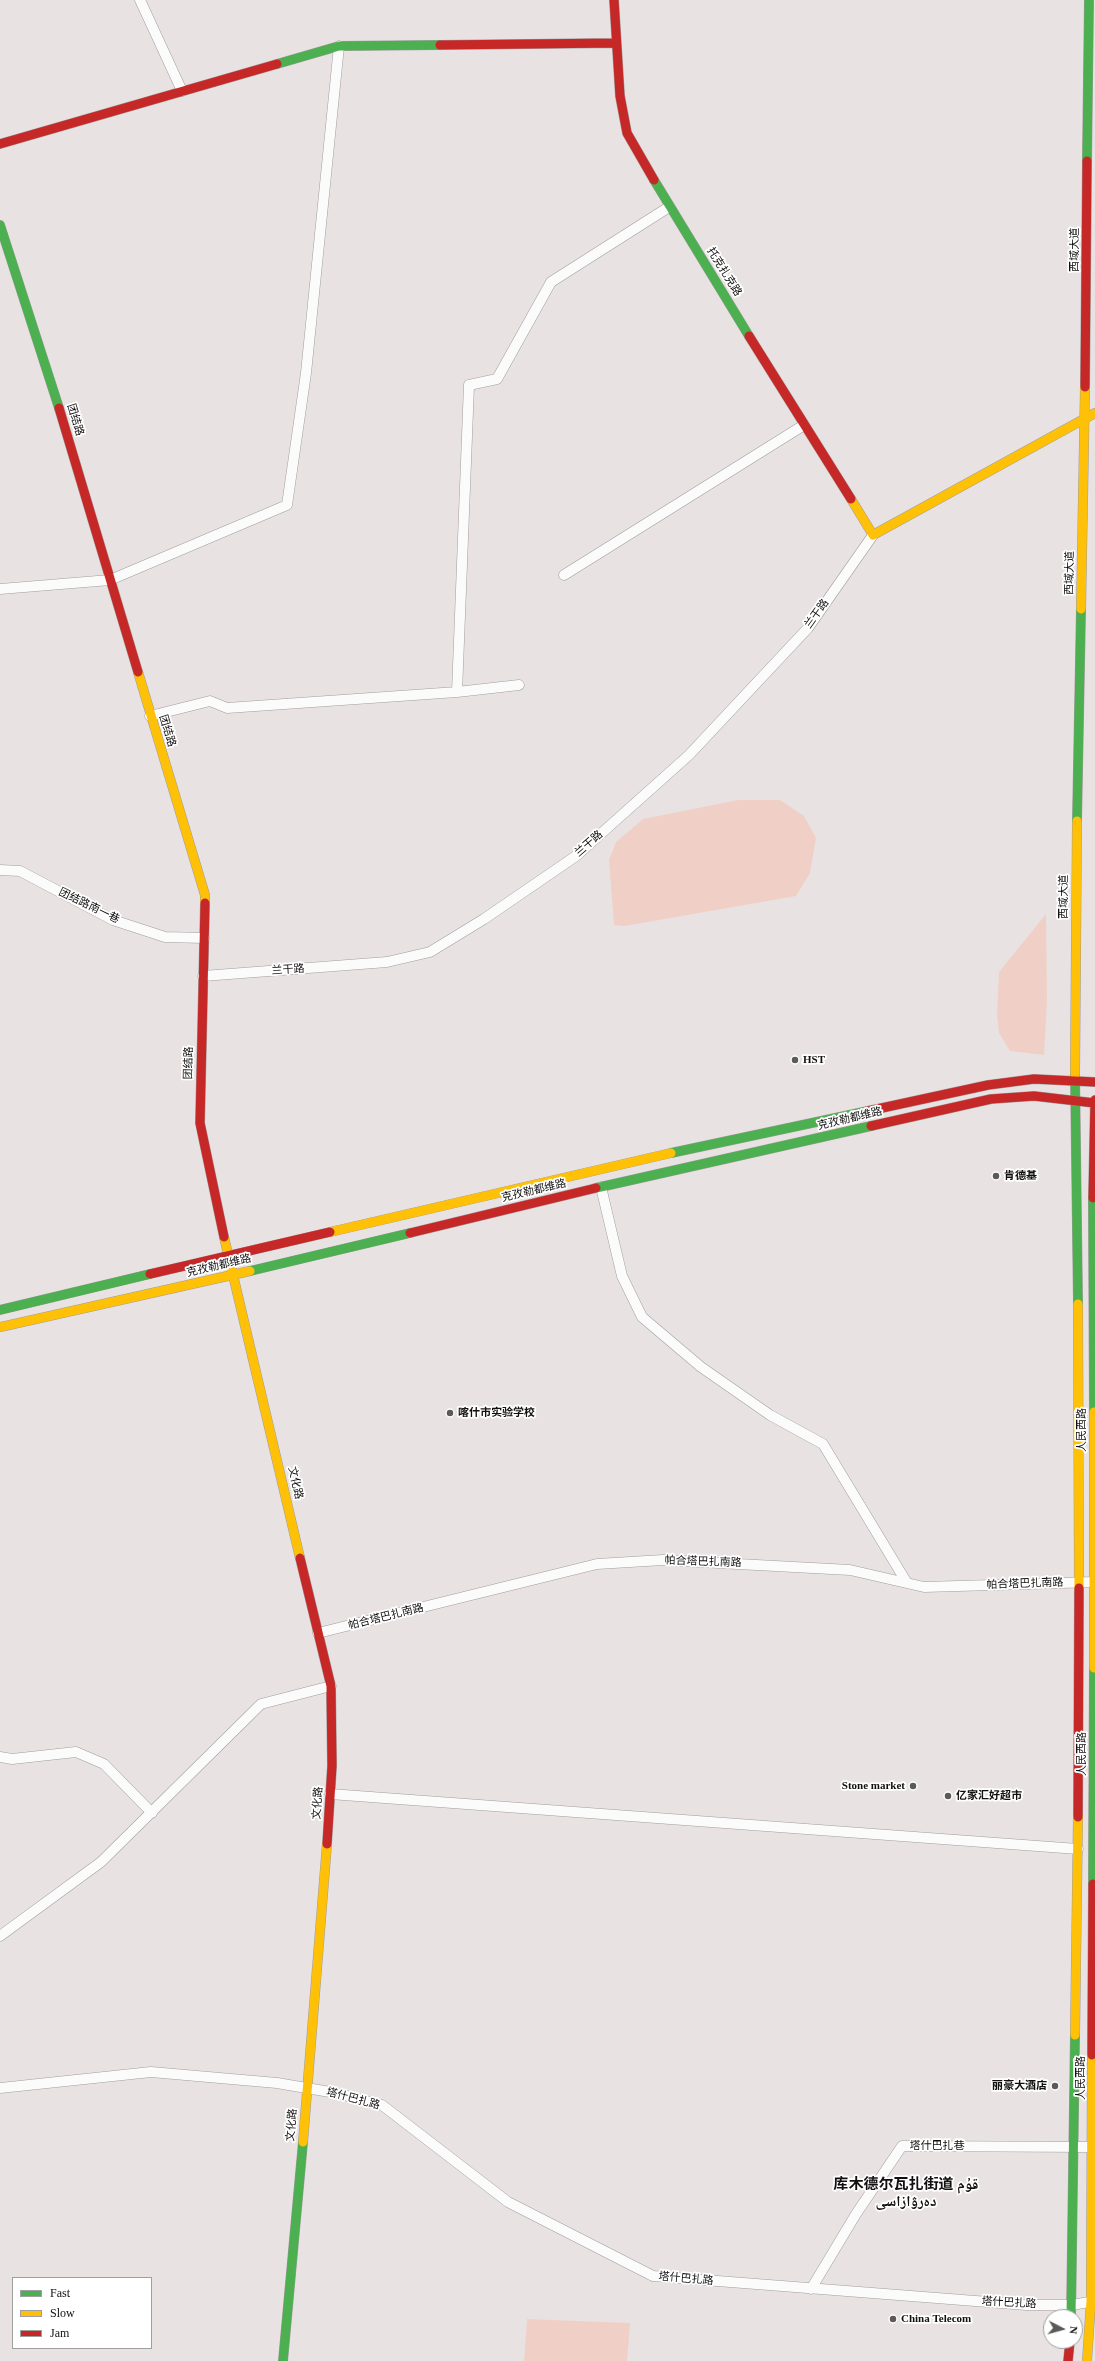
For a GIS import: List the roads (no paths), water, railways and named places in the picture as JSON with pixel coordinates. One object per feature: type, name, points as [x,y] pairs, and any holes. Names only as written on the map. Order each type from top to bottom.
[{"type":"main road","name":"托克扎克路","points":[[614,0],[615,43],[620,96],[628,133],[669,207],[873,535]]},
{"type":"main road","name":"西域大道","points":[[1075,1147],[1076,870],[1085,419],[1088,0]]},
{"type":"main road","points":[[0,144],[339,46],[615,43]]},
{"type":"main road","name":"团结路","points":[[0,225],[48,373],[205,895],[200,1123],[228,1256]]},
{"type":"main road","points":[[873,535],[1095,413]]},
{"type":"main road","name":"克孜勒都维路","points":[[0,1310],[596,1169],[988,1084],[1034,1079],[1095,1082]]},
{"type":"main road","name":"克孜勒都维路","points":[[0,1327],[233,1276],[601,1187],[991,1099],[1034,1096],[1095,1101]]},
{"type":"main road","name":"人民西路","points":[[1087,2361],[1093,2301],[1092,2147],[1095,1553],[1093,1146],[1095,1101]]},
{"type":"main road","name":"人民西路","points":[[1072,2309],[1078,1848],[1080,1409],[1075,1147]]},
{"type":"main road","name":"文化路","points":[[228,1256],[331,1686],[332,1766],[320,1948],[283,2361]]},
{"type":"main road","points":[[1068,2361],[1069,2349]]},
{"type":"street","points":[[140,0],[182,91]]},
{"type":"street","points":[[0,589],[110,580],[287,505],[306,373],[339,46]]},
{"type":"street","points":[[457,692],[469,385],[497,380],[551,282],[669,207]]},
{"type":"street","points":[[564,575],[804,425]]},
{"type":"street","name":"兰干路","points":[[203,976],[387,962],[430,952],[484,919],[576,856],[689,755],[808,628],[873,535]]},
{"type":"street","points":[[150,716],[210,701],[227,708],[457,692],[519,685]]},
{"type":"street","name":"团结路南一巷","points":[[0,870],[20,871],[120,922],[165,937],[204,938]]},
{"type":"street","points":[[601,1187],[622,1276],[642,1317],[701,1367],[770,1415],[823,1444],[907,1583]]},
{"type":"street","points":[[1079,1553],[1095,1553]]},
{"type":"street","name":"帕合塔巴扎南路","points":[[318,1633],[597,1564],[663,1560],[850,1570],[924,1587],[1095,1582]]},
{"type":"street","points":[[0,1936],[101,1862],[261,1704],[331,1686]]},
{"type":"street","points":[[0,1757],[12,1759],[76,1752],[104,1764],[152,1813]]},
{"type":"street","points":[[330,1794],[1078,1848]]},
{"type":"street","name":"塔什巴扎路","points":[[0,2088],[151,2072],[307,2088],[382,2104],[508,2202],[653,2276],[1026,2305],[1072,2305],[1093,2301]]},
{"type":"street","name":"塔什巴扎巷","points":[[811,2289],[856,2214],[902,2146],[1092,2147]]},
{"type":"place","name":"HST","points":[[795,1060]]},
{"type":"place","name":"肯德基","points":[[996,1176]]},
{"type":"place","name":"喀什市实验学校","points":[[450,1413]]},
{"type":"place","name":"Stone market","points":[[913,1786]]},
{"type":"place","name":"亿家汇好超市","points":[[948,1796]]},
{"type":"place","name":"丽豪大酒店","points":[[1055,2086]]},
{"type":"place","name":"China Telecom","points":[[893,2319]]},
{"type":"district","name":"库木德尔瓦扎街道 قۇم دەرۋازاسى","points":[[906,2194]]}]
